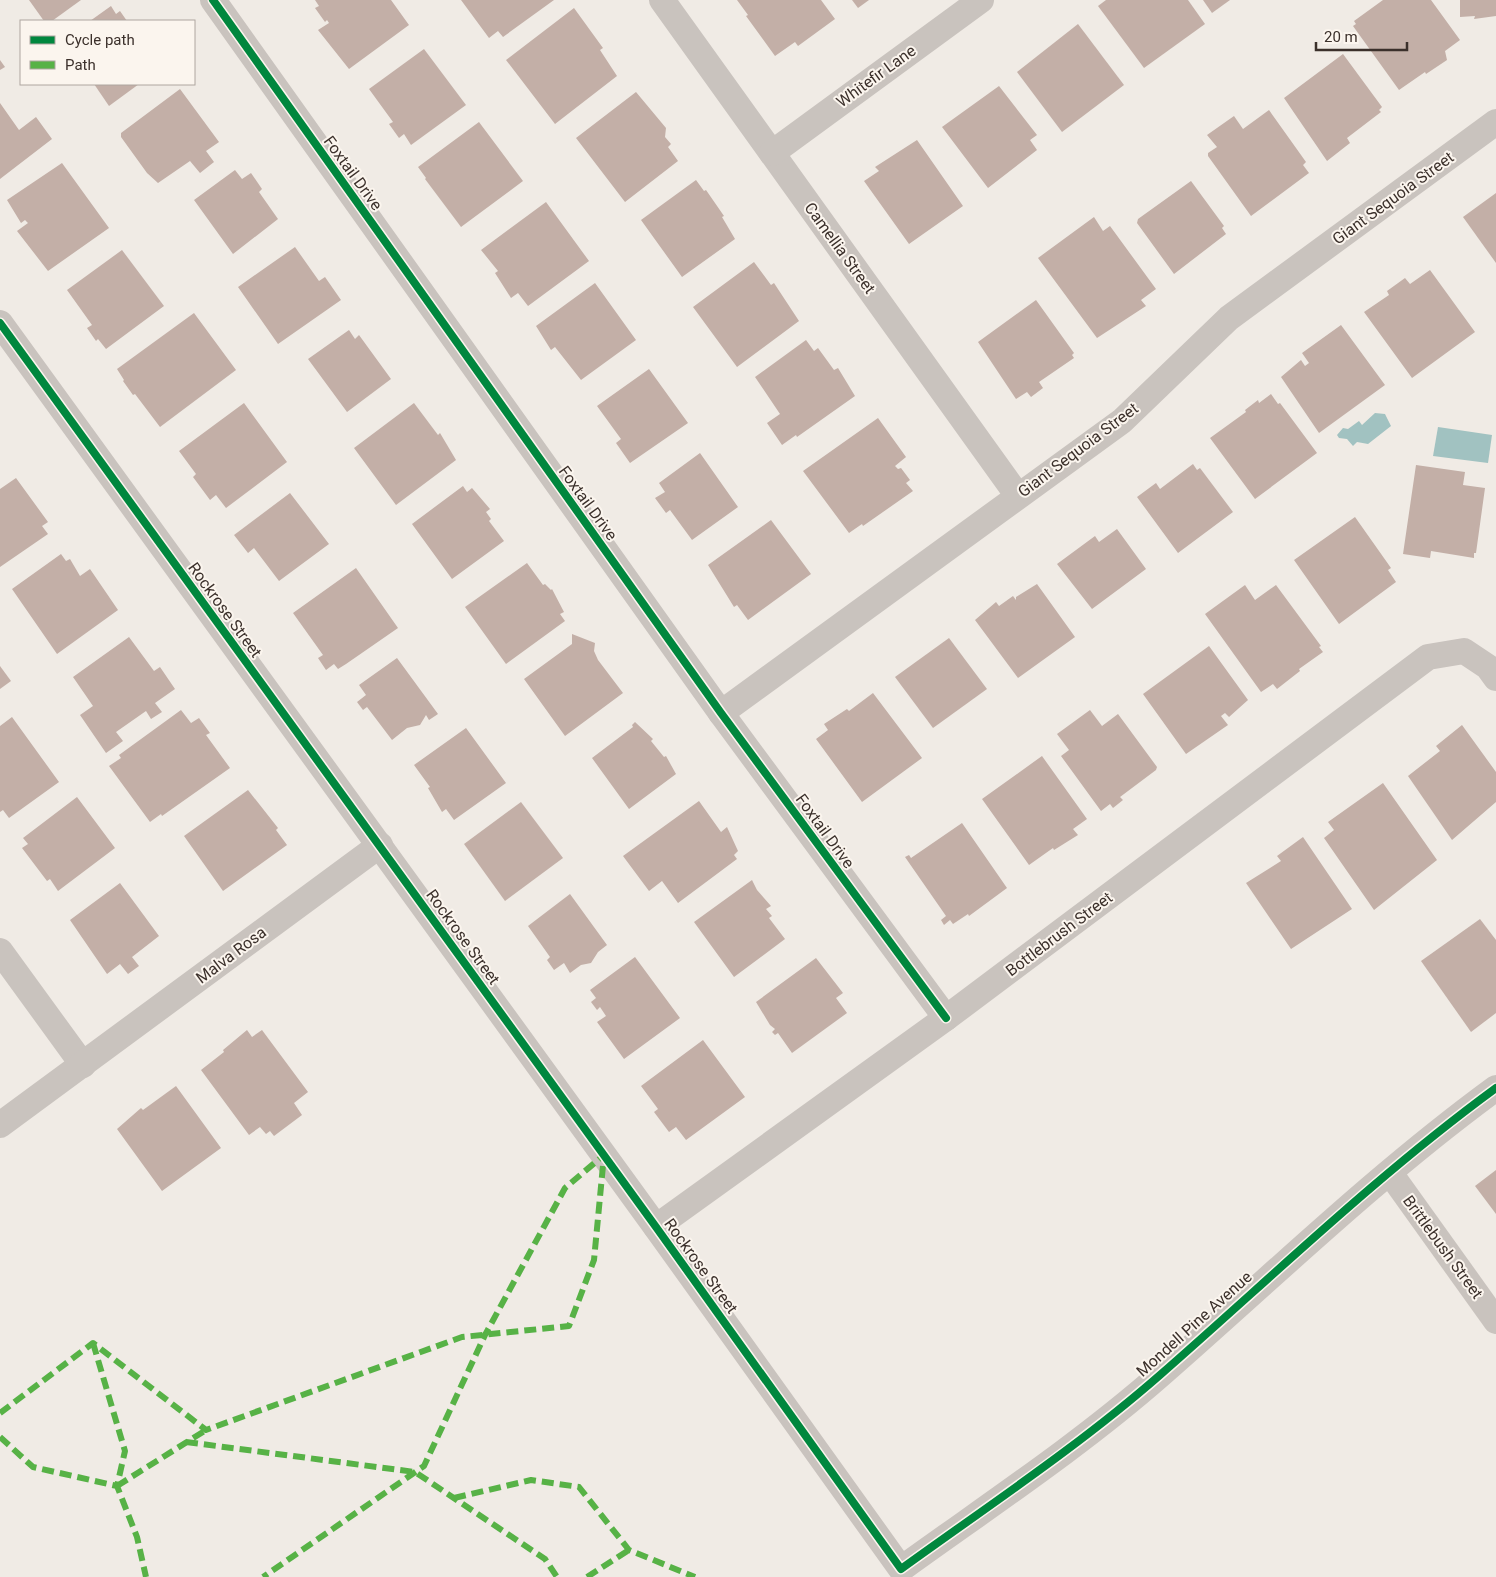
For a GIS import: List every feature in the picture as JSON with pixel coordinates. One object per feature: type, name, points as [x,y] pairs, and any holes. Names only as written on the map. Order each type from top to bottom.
[{"type":"street","name":"Foxtail Drive","points":[[213,0],[722,713],[946,1018]]},
{"type":"street","name":"Camellia Street","points":[[662,0],[1018,496]]},
{"type":"street","name":"Whitefir Lane","points":[[772,153],[981,0]]},
{"type":"street","name":"Giant Sequoia Street","points":[[722,713],[1122,421],[1229,318],[1496,122]]},
{"type":"street","name":"Rockrose Street","points":[[0,323],[380,845],[901,1569]]},
{"type":"street","name":"Bottlebrush Street","points":[[656,1227],[946,1018],[1428,657],[1464,651],[1488,667],[1496,678]]},
{"type":"street","name":"Malva Rosa","points":[[0,1125],[380,845]]},
{"type":"street","points":[[0,951],[83,1065]]},
{"type":"street","name":"Mondell Pine Avenue","points":[[901,1569],[1077,1442],[1159,1376],[1323,1227],[1496,1088]]},
{"type":"street","name":"Brittlebush Street","points":[[1390,1172],[1496,1321]]},
{"type":"water","points":[[1375,413],[1385,414],[1391,426],[1368,444],[1357,442],[1353,446],[1347,439],[1339,438],[1337,435],[1343,428],[1348,429],[1359,421],[1362,425]]},
{"type":"water","points":[[1438,427],[1492,435],[1488,463],[1433,456]]},
{"type":"building","points":[[29,0],[81,0],[53,20],[43,20]]},
{"type":"building","points":[[315,0],[391,0],[409,25],[349,69],[318,30],[329,23],[327,20],[325,22],[315,8],[319,6]]},
{"type":"building","points":[[461,0],[554,0],[503,37],[498,31],[489,38]]},
{"type":"building","points":[[737,0],[821,0],[835,19],[798,46],[795,42],[775,56],[746,16],[748,15]]},
{"type":"building","points":[[852,0],[869,0],[858,8]]},
{"type":"building","points":[[1106,0],[1188,0],[1205,24],[1144,68],[1098,6]]},
{"type":"building","points":[[1203,0],[1230,0],[1212,13]]},
{"type":"building","points":[[1383,0],[1431,0],[1460,40],[1445,51],[1447,60],[1399,90],[1353,26],[1356,24],[1354,21]]},
{"type":"building","points":[[1460,0],[1496,0],[1496,16],[1474,19],[1475,16],[1460,17]]},
{"type":"building","points":[[111,6],[116,14],[120,11],[126,20],[91,20]]},
{"type":"building","points":[[574,8],[603,48],[600,50],[617,76],[555,124],[506,60]]},
{"type":"building","points":[[1078,24],[1124,85],[1062,132],[1017,72]]},
{"type":"building","points":[[424,49],[466,105],[411,145],[404,134],[399,138],[389,124],[393,122],[369,89]]},
{"type":"building","points":[[1343,54],[1382,107],[1379,110],[1381,112],[1347,138],[1350,143],[1327,161],[1284,98]]},
{"type":"building","points":[[0,60],[5,67],[0,70]]},
{"type":"building","points":[[95,85],[138,85],[109,106]]},
{"type":"building","points":[[999,86],[1037,135],[1030,140],[1037,150],[988,188],[942,127]]},
{"type":"building","points":[[180,89],[219,142],[206,151],[214,162],[200,173],[190,161],[158,183],[147,173],[121,137],[121,133]]},
{"type":"building","points":[[636,92],[666,128],[665,137],[671,144],[668,147],[678,161],[625,202],[576,138]]},
{"type":"building","points":[[0,103],[19,130],[36,117],[52,139],[0,179]]},
{"type":"building","points":[[1269,110],[1306,162],[1303,165],[1309,173],[1251,216],[1208,156],[1208,153],[1217,147],[1207,135],[1234,116],[1243,129]]},
{"type":"building","points":[[479,122],[523,181],[461,227],[418,167]]},
{"type":"building","points":[[917,140],[963,206],[909,244],[864,181],[879,171],[875,167]]},
{"type":"building","points":[[62,163],[109,228],[48,271],[17,231],[28,223],[25,220],[21,223],[7,200]]},
{"type":"building","points":[[235,170],[242,179],[251,173],[262,189],[259,192],[278,219],[233,254],[194,200]]},
{"type":"building","points":[[696,180],[704,191],[706,190],[724,216],[722,217],[735,239],[682,277],[641,220]]},
{"type":"building","points":[[1191,181],[1224,226],[1222,228],[1226,234],[1174,274],[1137,223],[1138,219]]},
{"type":"building","points":[[1496,193],[1496,263],[1463,217]]},
{"type":"building","points":[[546,202],[589,261],[528,306],[518,293],[511,298],[495,273],[498,271],[481,250]]},
{"type":"building","points":[[1094,217],[1103,231],[1110,226],[1156,289],[1141,300],[1146,306],[1097,338],[1038,258]]},
{"type":"building","points":[[295,247],[319,281],[325,277],[341,300],[278,344],[238,287]]},
{"type":"building","points":[[122,250],[164,306],[106,349],[98,339],[96,341],[87,328],[92,325],[67,290]]},
{"type":"building","points":[[754,262],[771,285],[774,283],[799,321],[737,367],[693,307]]},
{"type":"building","points":[[1430,270],[1475,332],[1412,378],[1364,312],[1389,295],[1387,291],[1405,278],[1410,284]]},
{"type":"building","points":[[595,283],[636,340],[581,380],[555,347],[551,350],[536,326]]},
{"type":"building","points":[[1036,300],[1074,353],[1072,355],[1074,358],[1039,382],[1043,388],[1031,397],[1027,392],[1016,399],[978,342]]},
{"type":"building","points":[[194,313],[236,370],[160,427],[135,394],[133,395],[117,369]]},
{"type":"building","points":[[1341,325],[1385,385],[1319,433],[1281,377],[1301,360],[1305,366],[1309,363],[1302,353]]},
{"type":"building","points":[[349,330],[355,339],[359,335],[391,379],[347,412],[308,359]]},
{"type":"building","points":[[806,340],[814,351],[818,348],[834,370],[838,368],[855,396],[797,437],[796,435],[782,445],[767,423],[780,414],[755,377]]},
{"type":"building","points":[[649,369],[688,423],[630,463],[616,443],[621,439],[597,406]]},
{"type":"building","points":[[1271,394],[1278,404],[1280,403],[1317,453],[1255,499],[1210,438],[1246,412],[1245,410],[1258,400],[1259,403]]},
{"type":"building","points":[[244,403],[287,462],[226,508],[216,495],[210,500],[193,477],[196,474],[179,451]]},
{"type":"building","points":[[414,403],[438,435],[440,433],[456,460],[396,505],[354,448]]},
{"type":"building","points":[[878,418],[906,457],[895,466],[898,469],[901,468],[910,480],[906,483],[913,491],[863,526],[862,524],[849,533],[803,471]]},
{"type":"building","points":[[700,453],[738,507],[692,540],[670,510],[666,513],[655,498],[665,492],[659,483]]},
{"type":"building","points":[[1193,464],[1197,470],[1200,468],[1233,512],[1178,553],[1137,497],[1156,483],[1160,489]]},
{"type":"building","points":[[1416,465],[1465,472],[1463,485],[1485,488],[1474,558],[1431,551],[1430,558],[1403,554]]},
{"type":"building","points":[[16,478],[48,522],[42,526],[48,534],[0,567],[0,489]]},
{"type":"building","points":[[463,486],[467,492],[472,488],[490,509],[486,512],[491,519],[489,521],[504,541],[452,579],[412,524]]},
{"type":"building","points":[[290,493],[329,544],[279,581],[254,548],[248,553],[234,535]]},
{"type":"building","points":[[1355,517],[1391,568],[1388,570],[1396,582],[1339,624],[1294,560]]},
{"type":"building","points":[[771,520],[811,574],[748,620],[737,605],[734,607],[708,565]]},
{"type":"building","points":[[1117,529],[1146,569],[1092,609],[1057,564],[1095,536],[1099,542]]},
{"type":"building","points":[[61,554],[66,561],[70,559],[80,576],[90,569],[118,610],[57,654],[12,589]]},
{"type":"building","points":[[527,563],[543,585],[545,584],[552,589],[564,612],[560,614],[565,621],[506,664],[465,607]]},
{"type":"building","points":[[356,568],[398,628],[338,669],[334,664],[326,670],[318,658],[323,655],[293,613]]},
{"type":"building","points":[[1037,584],[1075,637],[1018,678],[975,620],[996,602],[999,606],[1013,596],[1016,600],[1016,597]]},
{"type":"building","points":[[1245,585],[1255,600],[1276,585],[1321,646],[1319,647],[1323,652],[1299,669],[1300,671],[1277,689],[1273,684],[1261,692],[1205,614]]},
{"type":"building","points":[[572,634],[595,643],[594,651],[598,660],[623,693],[565,736],[524,679],[572,644]]},
{"type":"building","points":[[129,637],[154,671],[160,667],[175,689],[155,703],[162,712],[151,719],[146,711],[116,732],[123,741],[106,753],[80,715],[93,706],[73,677]]},
{"type":"building","points":[[949,638],[987,689],[933,728],[895,677]]},
{"type":"building","points":[[1209,646],[1248,700],[1229,717],[1225,713],[1221,716],[1228,725],[1186,754],[1143,694]]},
{"type":"building","points":[[397,658],[438,714],[429,720],[426,715],[420,725],[407,728],[392,740],[367,707],[363,710],[357,702],[366,695],[359,685]]},
{"type":"building","points":[[0,666],[11,681],[0,689]]},
{"type":"building","points":[[873,693],[922,758],[862,802],[816,739],[828,730],[824,724],[847,709],[849,711]]},
{"type":"building","points":[[181,710],[191,723],[199,718],[210,733],[206,735],[230,768],[162,816],[161,814],[150,822],[109,766],[121,758],[119,755]]},
{"type":"building","points":[[1090,710],[1102,726],[1118,714],[1157,767],[1156,770],[1120,797],[1123,800],[1113,808],[1110,804],[1101,811],[1061,756],[1069,750],[1057,734]]},
{"type":"building","points":[[12,717],[59,782],[9,818],[3,810],[0,812],[0,726]]},
{"type":"building","points":[[635,722],[653,739],[651,741],[664,757],[666,756],[676,774],[629,809],[592,758],[633,727],[632,725]]},
{"type":"building","points":[[1462,725],[1496,772],[1496,802],[1452,840],[1408,776],[1440,751],[1436,746]]},
{"type":"building","points":[[466,728],[506,783],[454,820],[446,809],[442,812],[428,788],[430,787],[414,765]]},
{"type":"building","points":[[1042,756],[1087,819],[1073,829],[1078,835],[1054,850],[1053,848],[1029,865],[982,799]]},
{"type":"building","points":[[1383,783],[1437,860],[1374,910],[1324,838],[1334,830],[1328,822]]},
{"type":"building","points":[[248,790],[278,828],[276,830],[287,845],[223,891],[184,836]]},
{"type":"building","points":[[77,797],[115,848],[58,891],[50,879],[47,881],[22,848],[28,844],[23,838]]},
{"type":"building","points":[[699,801],[721,832],[727,827],[738,851],[734,855],[737,859],[678,903],[662,881],[649,891],[623,856]]},
{"type":"building","points":[[521,802],[563,858],[505,901],[464,844]]},
{"type":"building","points":[[962,823],[1007,888],[969,916],[968,914],[953,924],[950,920],[944,925],[941,920],[946,916],[905,857],[909,855],[911,858]]},
{"type":"building","points":[[1303,837],[1352,909],[1291,949],[1246,883],[1281,861],[1277,856]]},
{"type":"building","points":[[752,880],[757,890],[771,906],[766,909],[772,916],[769,918],[785,939],[734,977],[694,922]]},
{"type":"building","points":[[120,883],[159,936],[132,957],[139,966],[128,974],[120,964],[107,974],[70,920]]},
{"type":"building","points":[[570,894],[607,945],[598,952],[591,963],[581,965],[570,973],[564,963],[554,970],[547,960],[550,957],[528,926]]},
{"type":"building","points":[[1480,919],[1496,940],[1496,1013],[1471,1032],[1421,961]]},
{"type":"building","points":[[635,957],[680,1018],[624,1059],[597,1022],[606,1016],[600,1007],[597,1010],[591,1002],[596,998],[590,990]]},
{"type":"building","points":[[816,958],[843,993],[836,998],[847,1013],[792,1053],[778,1033],[775,1035],[772,1032],[775,1029],[770,1025],[756,1002]]},
{"type":"building","points":[[247,1030],[252,1037],[262,1030],[308,1092],[294,1103],[302,1115],[274,1136],[270,1131],[266,1134],[260,1127],[249,1135],[201,1070],[224,1052],[223,1050]]},
{"type":"building","points":[[703,1040],[745,1097],[686,1140],[676,1127],[669,1132],[654,1112],[658,1109],[641,1086]]},
{"type":"building","points":[[176,1086],[221,1148],[162,1191],[117,1129],[141,1108],[143,1110]]},
{"type":"building","points":[[1496,1170],[1496,1214],[1475,1186]]},
{"type":"marked path","points":[[0,1413],[93,1343],[206,1430],[462,1337],[569,1326],[594,1260],[604,1155],[565,1188],[485,1335],[424,1466],[263,1577]]},
{"type":"marked path","points":[[93,1343],[125,1451],[117,1486]]},
{"type":"marked path","points":[[117,1486],[206,1430]]},
{"type":"marked path","points":[[0,1437],[33,1467],[117,1486],[137,1537],[146,1577]]},
{"type":"marked path","points":[[186,1442],[415,1472],[545,1559],[557,1577]]},
{"type":"marked path","points":[[454,1498],[531,1480],[579,1487],[629,1550],[695,1577]]},
{"type":"marked path","points":[[587,1577],[629,1550]]},
{"type":"cycle path","points":[[213,0],[721,713],[946,1018]]},
{"type":"cycle path","points":[[0,323],[656,1227],[901,1569],[1033,1475],[1129,1401],[1367,1191],[1452,1121],[1496,1088]]}]
